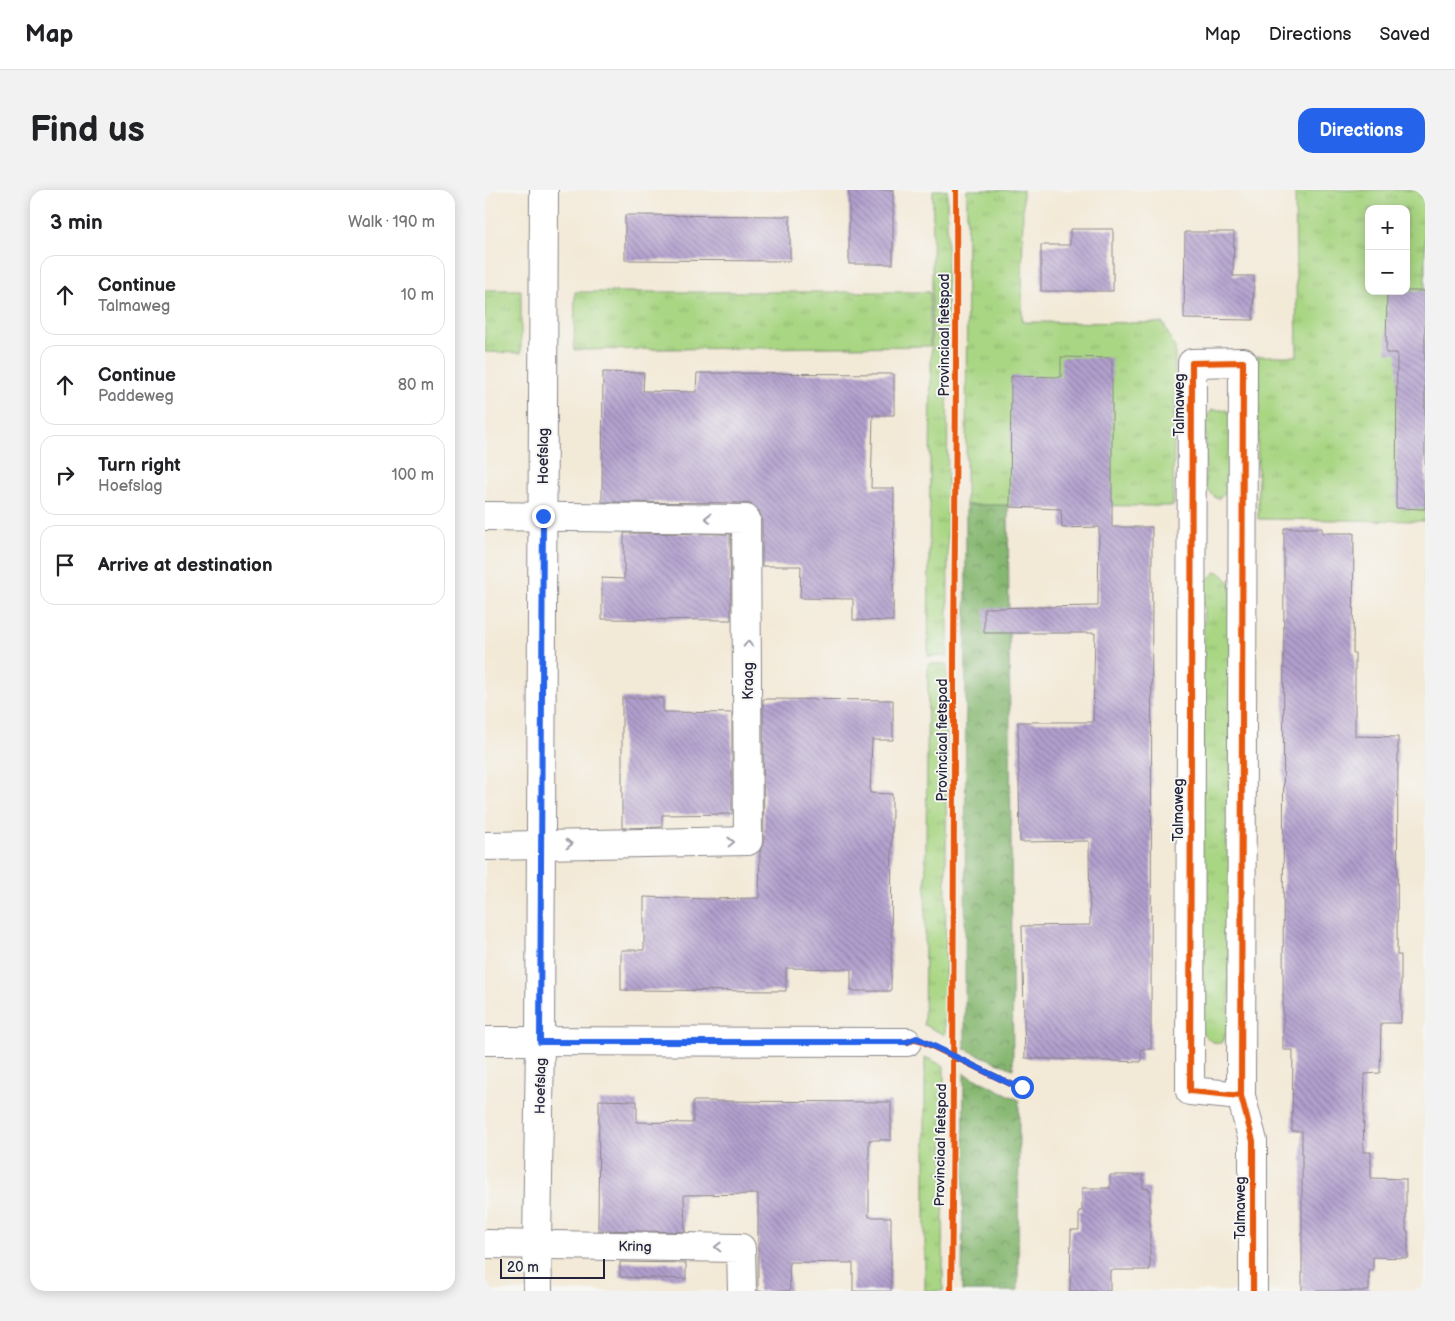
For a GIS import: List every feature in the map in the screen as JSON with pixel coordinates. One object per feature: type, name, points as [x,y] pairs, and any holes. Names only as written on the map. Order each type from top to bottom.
[{"type":"street","name":"Hoefslag","points":[[538,1291],[544,190]]},
{"type":"street","name":"Talmaweg","points":[[1241,1096],[1190,1091],[1192,363],[1243,362],[1241,1096],[1253,1141],[1253,1291]]},
{"type":"street","name":"Kraag","points":[[485,516],[747,519],[749,841],[485,846]]},
{"type":"street","points":[[485,1041],[907,1042]]},
{"type":"street","name":"Kring","points":[[485,1244],[741,1248],[742,1291]]},
{"type":"green space","points":[[933,190],[947,190],[948,656],[928,656]]},
{"type":"green space","points":[[967,190],[1023,190],[1022,322],[1163,323],[1175,348],[1173,506],[966,505]]},
{"type":"green space","points":[[1295,190],[1425,190],[1425,521],[1258,519],[1257,356],[1297,356]]},
{"type":"green space","points":[[485,290],[521,290],[521,353],[485,352]]},
{"type":"green space","points":[[575,292],[930,292],[930,346],[574,350]]},
{"type":"green space","points":[[1212,410],[1226,410],[1231,416],[1231,488],[1220,498],[1216,498],[1205,488],[1206,418]]},
{"type":"green space","points":[[966,505],[1008,505],[1013,1069],[965,1049]]},
{"type":"green space","points":[[1215,572],[1219,572],[1231,583],[1229,1031],[1221,1043],[1212,1042],[1200,1031],[1204,583]]},
{"type":"green space","points":[[928,664],[947,664],[945,1035],[924,1025]]},
{"type":"green space","points":[[925,1057],[944,1066],[943,1291],[925,1291]]},
{"type":"green space","points":[[964,1073],[1019,1100],[1017,1291],[962,1291]]},
{"type":"building","points":[[849,190],[893,190],[893,264],[849,264]]},
{"type":"building","points":[[625,215],[790,216],[790,261],[625,260]]},
{"type":"building","points":[[1070,229],[1113,229],[1113,291],[1041,291],[1041,245],[1070,245]]},
{"type":"building","points":[[1185,232],[1234,232],[1233,276],[1254,276],[1253,320],[1184,319]]},
{"type":"building","points":[[1410,291],[1425,291],[1425,509],[1396,508],[1397,353],[1386,353],[1387,295],[1410,295]]},
{"type":"building","points":[[1061,357],[1112,358],[1112,527],[1152,527],[1151,1049],[1141,1049],[1141,1062],[1025,1058],[1022,926],[1090,925],[1089,841],[1020,842],[1018,722],[1093,722],[1095,633],[984,633],[984,608],[1098,606],[1099,527],[1062,528],[1061,509],[1010,507],[1011,376],[1061,377]]},
{"type":"building","points":[[603,372],[644,373],[643,391],[696,392],[697,373],[894,374],[894,415],[873,415],[871,488],[894,488],[893,621],[853,620],[853,599],[800,598],[801,566],[762,566],[762,518],[759,511],[753,505],[746,503],[602,502]]},
{"type":"building","points":[[1284,528],[1322,528],[1322,533],[1354,533],[1353,653],[1355,653],[1355,736],[1398,737],[1397,955],[1401,955],[1401,1023],[1381,1023],[1380,1073],[1365,1074],[1363,1152],[1371,1152],[1371,1178],[1406,1179],[1408,1258],[1373,1257],[1373,1270],[1369,1270],[1369,1291],[1302,1291],[1302,1131],[1292,1131],[1293,1050],[1283,1050]]},
{"type":"building","points":[[624,533],[730,534],[731,620],[602,619],[602,578],[624,579]]},
{"type":"building","points":[[622,698],[663,698],[663,712],[732,713],[732,814],[662,815],[662,827],[622,828]]},
{"type":"building","points":[[763,699],[893,700],[893,740],[872,740],[870,793],[892,794],[891,991],[851,991],[851,969],[786,968],[786,991],[621,990],[621,950],[644,950],[644,897],[759,898],[760,851],[764,841]]},
{"type":"building","points":[[599,1100],[637,1101],[637,1122],[693,1123],[693,1101],[891,1102],[891,1140],[869,1140],[869,1217],[891,1217],[891,1291],[853,1291],[853,1263],[789,1262],[790,1291],[758,1291],[758,1194],[684,1195],[685,1232],[598,1230]]},
{"type":"building","points":[[1110,1175],[1143,1175],[1143,1188],[1150,1189],[1150,1270],[1110,1270],[1110,1291],[1070,1291],[1071,1230],[1079,1230],[1079,1211],[1082,1211],[1082,1188],[1110,1188]]},
{"type":"building","points":[[620,1262],[686,1263],[686,1279],[620,1277]]},
{"type":"cycle path","name":"Provinciaal fietspad","points":[[951,1291],[956,190]]},
{"type":"cycle path","points":[[1241,1096],[1190,1091],[1192,363],[1243,362],[1241,1096],[1253,1141],[1253,1291]]},
{"type":"cycle path","points":[[907,1042],[917,1039],[1015,1086],[1022,1087]]},
{"type":"route","points":[[543,516],[540,1042],[907,1042],[917,1038],[1015,1086],[1022,1087]]}]
